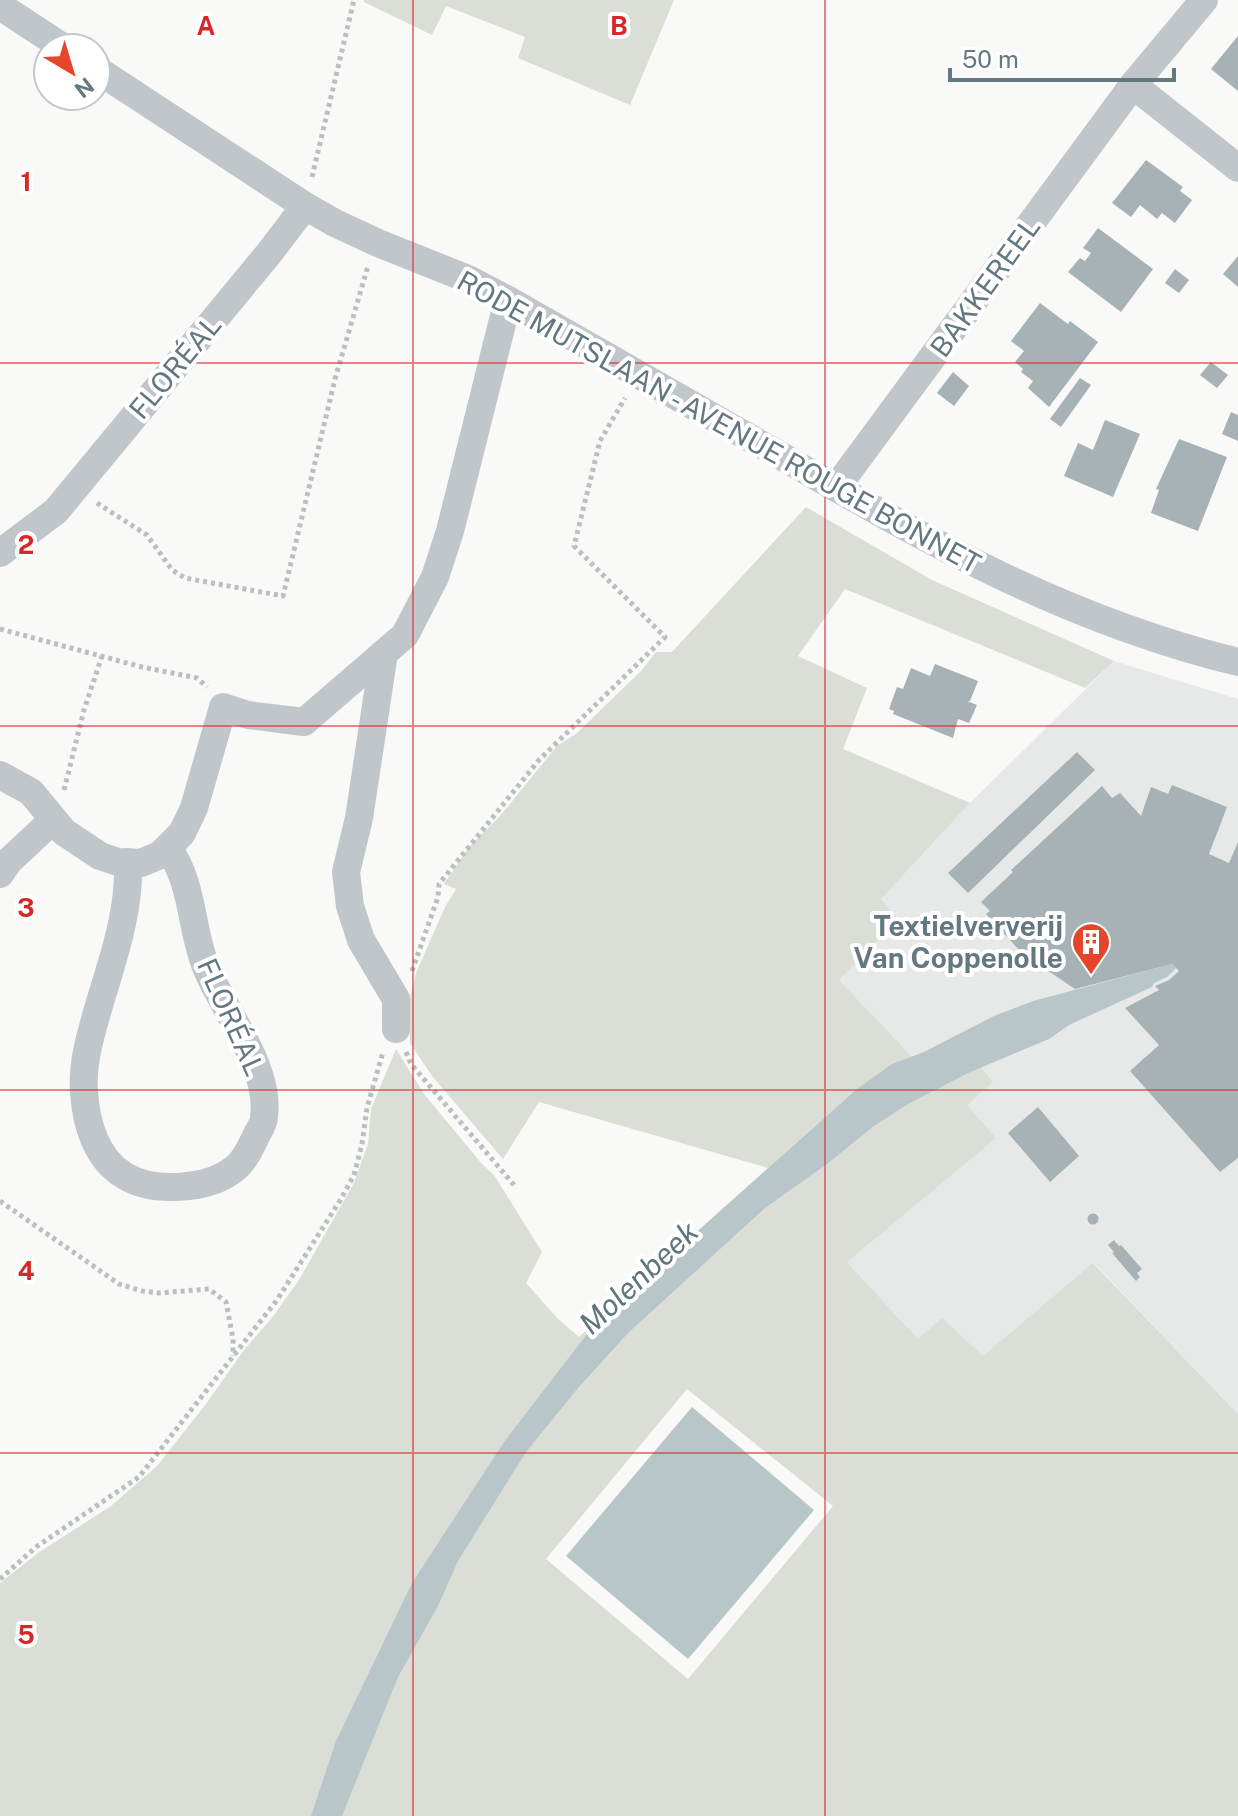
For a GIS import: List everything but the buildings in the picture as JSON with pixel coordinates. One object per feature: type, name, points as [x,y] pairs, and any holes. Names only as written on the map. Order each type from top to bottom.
[{"type":"street","name":"BAKKEREEL","points":[[836,488],[1133,85],[1204,0]]},
{"type":"street","points":[[0,6],[40,32]]},
{"type":"street","name":"RODE MUTSLAAN - AVENUE ROUGE BONNET","points":[[112,79],[305,206],[378,243],[468,279],[508,300],[950,552],[1048,598],[1157,640],[1238,662]]},
{"type":"street","points":[[1133,85],[1238,168]]},
{"type":"street","name":"FLORÉAL","points":[[0,553],[56,511],[305,206]]},
{"type":"street","points":[[0,775],[31,792],[64,832],[100,856],[141,863],[160,855],[182,833],[194,808],[223,707],[248,715],[304,722],[405,635],[435,577],[450,531],[508,300]]},
{"type":"street","points":[[384,653],[359,818],[346,872],[350,906],[361,940],[396,999],[396,1029]]},
{"type":"street","points":[[0,874],[9,861],[53,820]]},
{"type":"street","name":"FLORÉAL","points":[[128,862],[129,887],[120,933],[86,1051],[84,1090],[88,1125],[102,1155],[125,1176],[150,1185],[183,1188],[235,1169],[265,1119],[256,1064],[214,987],[202,958],[188,887],[179,863],[168,848]]},
{"type":"path","points":[[305,206],[354,0]]},
{"type":"path","points":[[75,488],[147,535],[172,570],[185,578],[283,596],[335,379],[364,277],[378,243]]},
{"type":"path","points":[[396,999],[408,983],[419,954],[438,897],[439,884],[539,760],[665,637],[574,546],[600,441],[639,375]]},
{"type":"path","points":[[0,629],[197,678],[213,692],[223,707]]},
{"type":"path","points":[[53,820],[102,656]]},
{"type":"path","points":[[396,1029],[411,1064],[514,1185]]},
{"type":"path","points":[[0,1579],[36,1547],[139,1477],[297,1272],[354,1175],[375,1078],[386,1045],[396,1029]]},
{"type":"path","points":[[0,1201],[119,1284],[158,1293],[209,1289],[226,1302],[233,1357]]},
{"type":"shaded area","points":[[364,0],[674,0],[630,105],[518,58],[525,37],[446,6],[432,35]]},
{"type":"shaded area","points":[[806,507],[932,580],[1114,661],[1085,688],[845,589],[798,656],[867,688],[843,749],[970,803],[881,899],[898,919],[839,980],[924,1069],[965,1049],[993,1082],[967,1105],[996,1138],[847,1262],[918,1339],[942,1318],[983,1356],[1093,1263],[1238,1414],[1238,1816],[0,1816],[0,1583],[38,1553],[111,1506],[157,1466],[271,1319],[299,1280],[354,1183],[368,1144],[371,1109],[396,1049],[424,1094],[494,1175],[542,1252],[526,1283],[579,1337],[768,1168],[539,1102],[503,1159],[432,1076],[410,1043],[408,1006],[416,973],[456,889],[444,884],[469,847],[500,816],[557,746],[577,733],[641,671],[656,652],[672,652]],"holes":[[[687,1389],[833,1506],[688,1679],[546,1559]]]},
{"type":"shaded area","points":[[1114,661],[1238,699],[1238,1414],[1094,1263],[983,1357],[918,1339],[847,1262],[924,1069],[838,979],[897,919],[881,899],[970,803]]},
{"type":"shaded area","points":[[1172,964],[1176,968],[1152,987],[1069,1025],[1049,1039],[968,1073],[908,1104],[874,1126],[765,1208],[628,1333],[526,1452],[458,1561],[438,1606],[398,1677],[342,1816],[311,1816],[336,1741],[412,1583],[504,1442],[597,1321],[857,1089],[892,1064],[1033,1001]]},
{"type":"shaded area","points":[[692,1407],[814,1510],[688,1659],[566,1556]]},
{"type":"place","name":"Textielververij Van Coppenolle","points":[[1091,976]]},
{"type":"water label","name":"Molenbeek","points":[[639,1278]]}]
